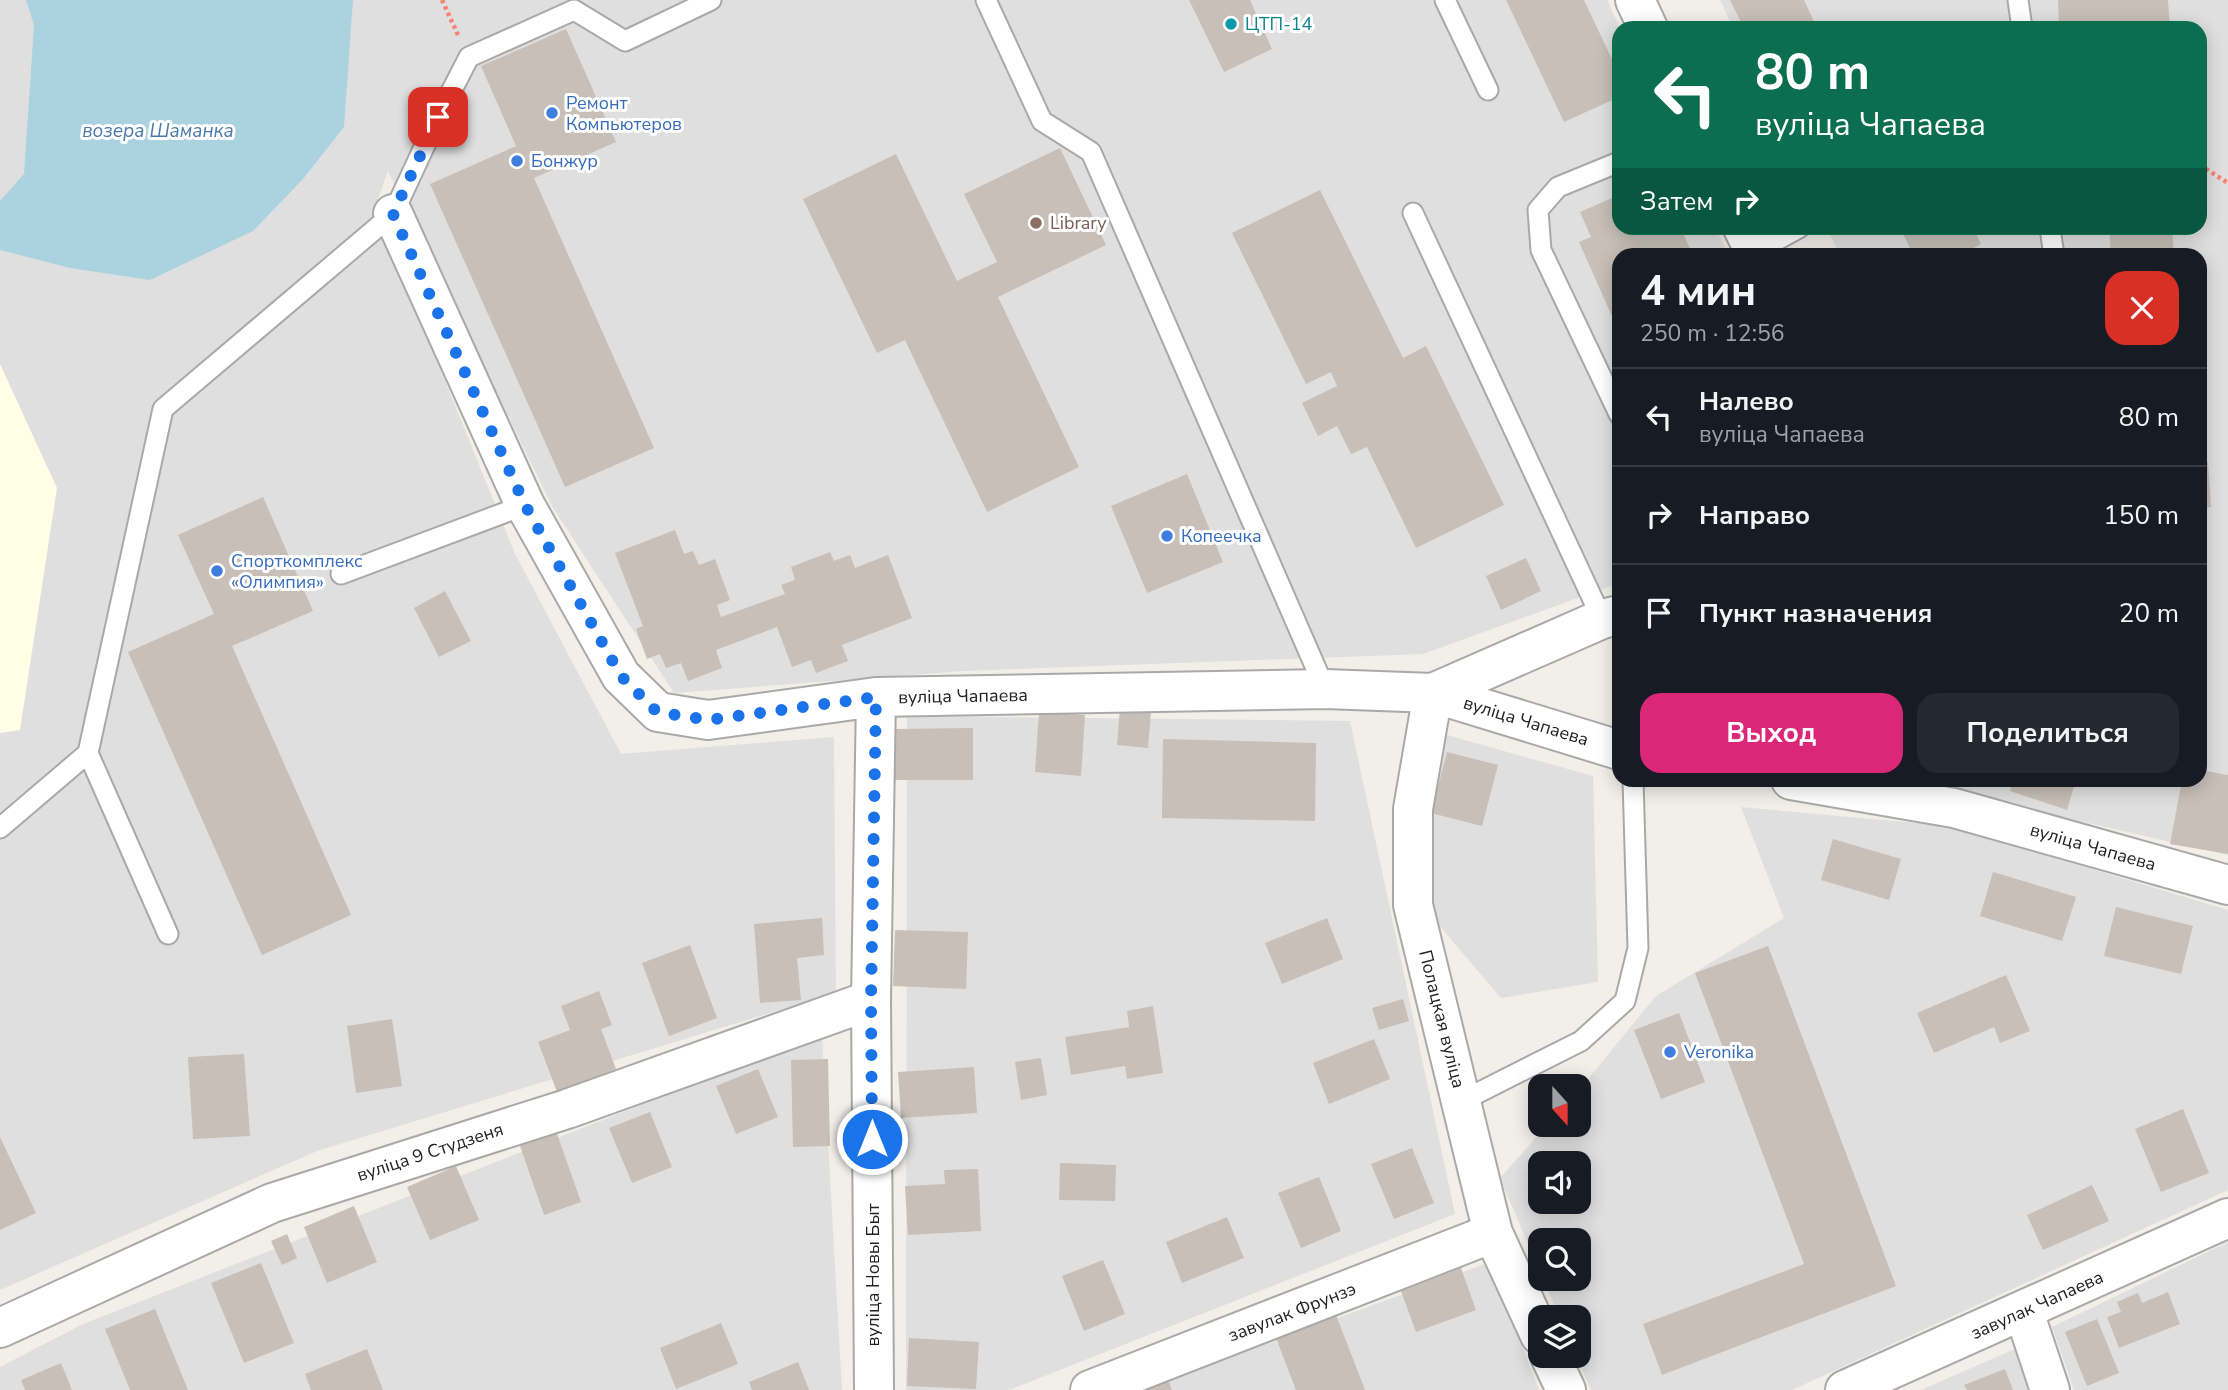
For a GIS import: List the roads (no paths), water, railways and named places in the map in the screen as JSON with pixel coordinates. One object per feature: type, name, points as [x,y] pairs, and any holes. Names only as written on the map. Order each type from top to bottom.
[{"type":"street","points":[[1635,0],[1645,21]]},
{"type":"street","name":"вуліца Чапаева","points":[[393,214],[525,505],[621,676],[657,712],[708,720],[876,697],[1325,689],[1433,693],[1612,748]]},
{"type":"street","points":[[1433,693],[1610,617]]},
{"type":"street","name":"Полацкая вуліца","points":[[1433,693],[1413,809],[1413,905],[1493,1233],[1528,1309]]},
{"type":"street","name":"вуліца Новы Быт","points":[[874,1390],[871,1000],[876,697]]},
{"type":"street","name":"вуліца Чапаева","points":[[1832,787],[1954,808],[2228,885]]},
{"type":"street","name":"вуліца 9 Студзеня","points":[[0,1328],[272,1203],[567,1109],[871,1000]]},
{"type":"street","name":"завулак Чапаева","points":[[1845,1390],[2024,1312],[2228,1218]]},
{"type":"street","name":"завулак Фрунзэ","points":[[1090,1390],[1493,1233]]},
{"type":"street","points":[[2024,1312],[2050,1390]]},
{"type":"street","points":[[1556,1368],[1566,1390]]},
{"type":"lane","points":[[168,934],[88,753],[163,409],[393,214],[469,57],[574,10],[625,41],[711,0]]},
{"type":"lane","points":[[986,0],[1042,121],[1091,152],[1325,689]]},
{"type":"lane","points":[[1445,0],[1488,90]]},
{"type":"lane","points":[[2018,0],[2021,21]]},
{"type":"lane","points":[[1612,165],[1558,187],[1538,210],[1541,250],[1612,399]]},
{"type":"lane","points":[[1413,212],[1610,617]]},
{"type":"lane","points":[[1752,245],[1780,235]]},
{"type":"lane","points":[[341,574],[525,505]]},
{"type":"lane","points":[[0,828],[88,753]]},
{"type":"lane","points":[[1462,1101],[1581,1041],[1625,1001],[1638,948],[1633,787]]},
{"type":"water","name":"возера Шаманка","points":[[26,0],[353,0],[344,127],[303,179],[253,231],[150,280],[70,268],[0,250],[0,201],[24,174],[34,25]]},
{"type":"place","name":"ЦТП-14","points":[[1231,24]]},
{"type":"place","name":"Ремонт Компьютеров","points":[[552,113]]},
{"type":"place","name":"Бонжур","points":[[517,161]]},
{"type":"place","name":"Library","points":[[1036,223]]},
{"type":"place","name":"Копеечка","points":[[1167,536]]},
{"type":"place","name":"Спорткомплекс «Олимпия»","points":[[217,571]]},
{"type":"place","name":"Veronika","points":[[1670,1052]]}]
